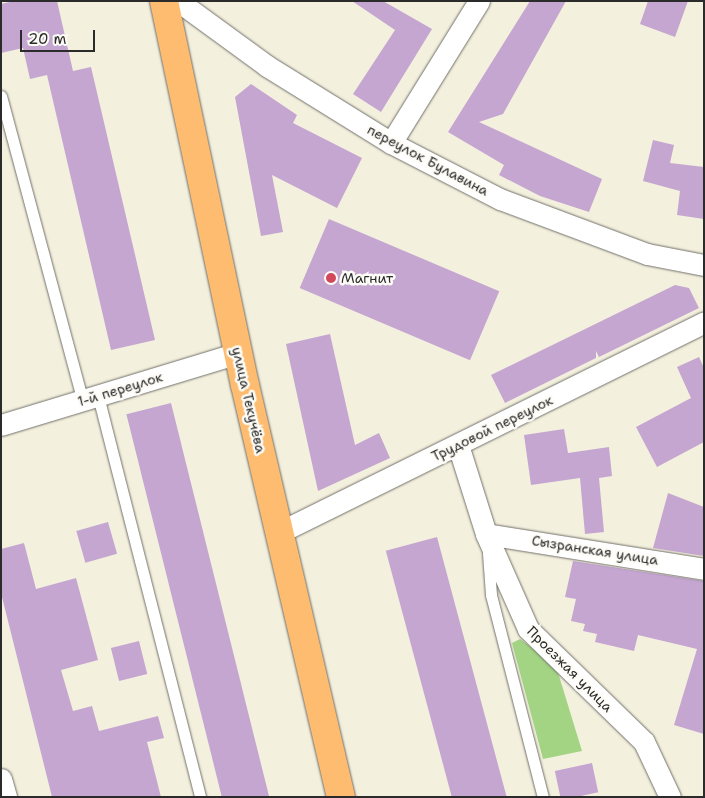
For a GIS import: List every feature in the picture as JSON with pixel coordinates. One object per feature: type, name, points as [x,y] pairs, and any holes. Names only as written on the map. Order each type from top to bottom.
[{"type":"main road","name":"улица Текучёва","points":[[164,1],[238,353],[341,797]]},
{"type":"street","name":"переулок Булавина","points":[[178,1],[267,66],[391,143],[500,199],[647,254],[704,265]]},
{"type":"street","points":[[391,143],[479,1]]},
{"type":"street","name":"Трудовой переулок","points":[[280,532],[704,322]]},
{"type":"street","name":"1-й переулок","points":[[1,425],[238,353]]},
{"type":"street","name":"Проезжая улица","points":[[458,445],[486,534],[528,629],[644,742],[670,797]]},
{"type":"street","name":"Сызранская улица","points":[[486,534],[704,569]]},
{"type":"street","points":[[1,780],[6,797]]},
{"type":"lane","points":[[1,96],[90,398],[200,797]]},
{"type":"lane","points":[[486,534],[491,595],[543,797]]},
{"type":"green space","points":[[520,639],[556,666],[582,751],[543,759],[512,643]]},
{"type":"building","points":[[14,1],[57,1],[73,71],[91,67],[155,340],[111,350],[47,75],[30,79],[23,48],[1,53],[1,4]]},
{"type":"building","points":[[352,1],[383,1],[432,29],[381,112],[353,94],[395,30]]},
{"type":"building","points":[[530,1],[566,1],[503,114],[479,122],[602,179],[589,212],[540,196],[499,175],[504,165],[448,132]]},
{"type":"building","points":[[648,1],[688,1],[675,37],[640,24]]},
{"type":"building","points":[[251,84],[297,115],[293,123],[362,158],[337,208],[272,175],[283,232],[261,236],[235,97]]},
{"type":"building","points":[[653,140],[674,145],[670,163],[704,167],[704,219],[677,215],[680,191],[643,181]]},
{"type":"building","points":[[329,219],[499,291],[470,360],[300,288]]},
{"type":"building","points":[[675,285],[689,288],[699,308],[599,357],[596,351],[596,358],[505,403],[491,375]]},
{"type":"building","points":[[330,334],[355,445],[379,433],[390,458],[318,491],[286,344]]},
{"type":"building","points":[[699,357],[704,368],[704,442],[657,467],[636,427],[691,398],[677,367]]},
{"type":"building","points":[[171,403],[269,797],[222,797],[126,414]]},
{"type":"building","points":[[564,429],[568,453],[609,447],[612,476],[599,478],[604,532],[585,534],[580,478],[531,485],[524,435]]},
{"type":"building","points":[[668,493],[704,507],[704,556],[653,548]]},
{"type":"building","points":[[108,522],[117,554],[85,563],[76,531]]},
{"type":"building","points":[[437,537],[507,797],[452,797],[386,551]]},
{"type":"building","points":[[24,543],[36,589],[76,578],[98,660],[61,670],[73,711],[92,706],[99,731],[158,716],[164,738],[147,742],[161,797],[52,797],[1,593],[1,549]]},
{"type":"building","points":[[573,561],[704,581],[704,734],[674,725],[697,649],[638,635],[634,651],[595,642],[597,634],[583,631],[585,624],[571,621],[576,599],[565,597]]},
{"type":"building","points":[[139,641],[147,674],[119,681],[111,648]]},
{"type":"building","points":[[592,763],[598,792],[576,797],[560,797],[555,771]]},
{"type":"place","name":"Магнит","points":[[331,278]]}]
